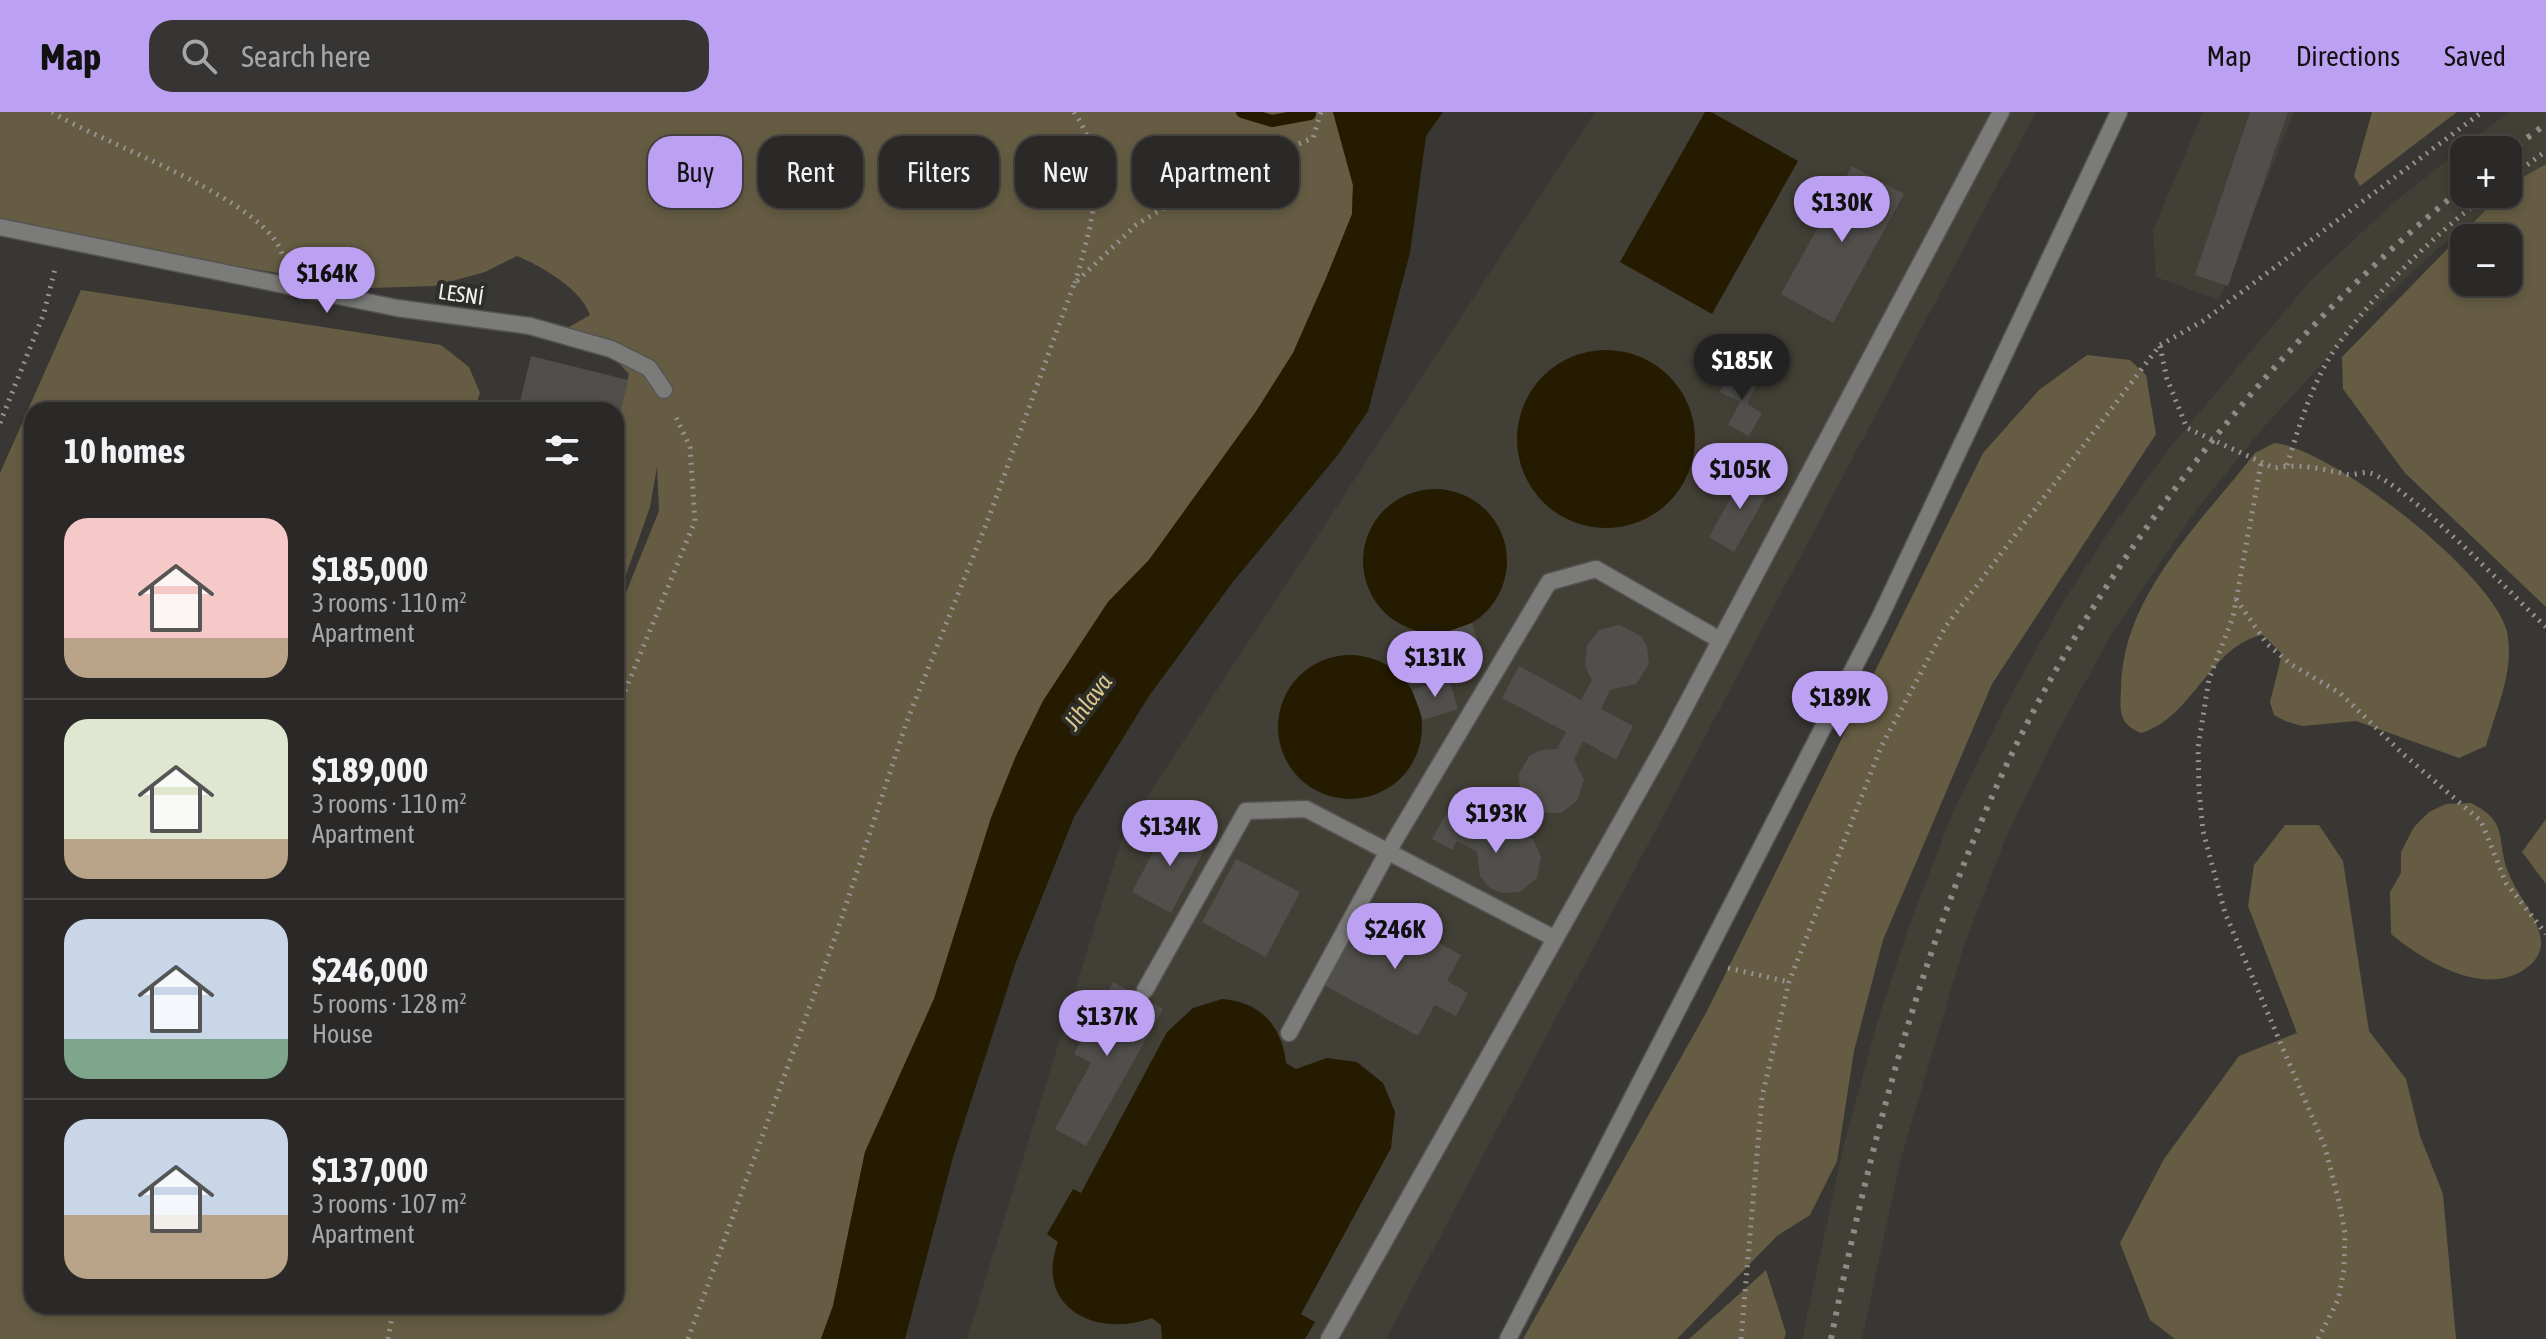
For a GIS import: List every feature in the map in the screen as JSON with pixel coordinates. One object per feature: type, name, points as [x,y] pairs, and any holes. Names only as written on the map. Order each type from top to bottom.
[{"type":"street","points":[[1329,1339],[1720,640],[2001,112]]},
{"type":"street","points":[[1508,1339],[1880,617],[2119,112]]},
{"type":"street","name":"LESNÍ","points":[[0,227],[397,308],[530,326],[611,349],[649,368],[664,390]]},
{"type":"street","points":[[1289,1033],[1387,853],[1549,582],[1596,569],[1720,640]]},
{"type":"street","points":[[1145,990],[1246,811],[1306,809],[1554,938]]},
{"type":"path","points":[[52,112],[203,186],[257,221],[281,248],[288,287]]},
{"type":"path","points":[[688,1339],[837,932],[907,721],[989,517],[1074,284],[1096,207],[1097,167],[1088,131],[1074,112]]},
{"type":"path","points":[[1074,284],[1136,225],[1209,180],[1313,138],[1321,112]]},
{"type":"path","points":[[1741,1339],[1762,1097],[1789,982],[1881,747],[1946,626],[2160,345],[2203,321],[2482,112]]},
{"type":"path","points":[[2522,169],[2546,151]]},
{"type":"path","points":[[2287,465],[2300,422],[2336,348],[2383,292],[2469,208]]},
{"type":"path","points":[[0,423],[44,313],[62,240]]},
{"type":"path","points":[[2160,345],[2167,379],[2187,428],[2274,468],[2287,465],[2334,469],[2348,475],[2368,472],[2398,491],[2546,627]]},
{"type":"path","points":[[624,694],[695,521],[690,447],[664,390]]},
{"type":"path","points":[[2261,464],[2233,617],[2209,679],[2198,748],[2203,831],[2225,913],[2325,1147],[2339,1202],[2345,1233],[2344,1270],[2338,1300],[2318,1339]]},
{"type":"path","points":[[2236,599],[2267,644],[2292,665],[2340,693],[2403,754],[2481,821],[2506,883],[2546,934]]},
{"type":"path","points":[[1702,962],[1789,982]]},
{"type":"path","points":[[388,1339],[393,1314]]},
{"type":"shaded area","points":[[0,112],[1333,112],[1353,185],[1352,215],[1327,276],[1293,353],[1255,413],[1149,560],[1108,602],[1043,701],[1016,756],[991,818],[934,999],[865,1152],[833,1306],[821,1339],[0,1339],[0,473],[24,419],[24,1314],[624,1314],[624,597],[659,511],[657,467],[650,507],[624,580],[622,402],[629,374],[611,355],[557,334],[590,315],[585,305],[570,288],[517,256],[485,272],[434,286],[370,288],[107,245],[0,222]]},
{"type":"shaded area","points":[[1595,112],[2036,112],[1386,1339],[967,1339],[1124,832]]},
{"type":"shaded area","points":[[2203,112],[2294,112],[2219,300],[2156,277],[2153,230]]},
{"type":"shaded area","points":[[2372,112],[2457,112],[2360,186],[2354,176]]},
{"type":"shaded area","points":[[2508,112],[2546,112],[2546,163],[2522,181],[2522,136],[2478,136]]},
{"type":"shaded area","points":[[2450,158],[2450,208],[2488,208],[2468,224],[2450,224],[2450,239],[2358,324],[2264,427],[2197,509],[2111,635],[2056,735],[2007,835],[1965,943],[1901,1158],[1862,1339],[1802,1339],[1844,1144],[1878,1020],[1910,923],[1953,812],[2004,708],[2061,605],[2112,527],[2171,446],[2312,279],[2393,203]]},
{"type":"shaded area","points":[[2546,164],[2546,607],[2405,473],[2343,389],[2342,357],[2450,246],[2450,296],[2522,296],[2522,224],[2472,224],[2487,208],[2522,208],[2522,178]]},
{"type":"shaded area","points":[[81,290],[441,345],[469,367],[480,393],[477,402],[31,402]]},
{"type":"shaded area","points":[[2087,355],[2130,360],[2146,375],[2156,434],[1992,684],[1883,940],[1854,1051],[1837,1161],[1810,1215],[1777,1236],[1677,1339],[1523,1339],[1707,1011],[1983,453],[2039,390]]},
{"type":"shaded area","points":[[2274,443],[2300,450],[2333,466],[2370,490],[2443,549],[2474,579],[2496,608],[2507,632],[2507,675],[2486,746],[2459,758],[2356,721],[2302,726],[2285,721],[2274,715],[2270,702],[2282,654],[2263,635],[2245,641],[2229,652],[2175,713],[2159,725],[2141,733],[2124,720],[2120,704],[2125,655],[2135,622],[2150,591],[2189,534],[2255,453]]},
{"type":"shaded area","points":[[2471,803],[2484,810],[2497,825],[2509,874],[2539,931],[2541,940],[2537,958],[2513,976],[2476,978],[2457,973],[2421,956],[2391,934],[2390,892],[2401,873],[2401,852],[2414,827],[2429,812],[2446,804]]},
{"type":"shaded area","points":[[2546,819],[2546,884],[2522,852]]},
{"type":"shaded area","points":[[2285,825],[2319,825],[2343,861],[2369,1031],[2406,1079],[2420,1136],[2443,1194],[2456,1339],[2175,1339],[2150,1320],[2120,1243],[2164,1159],[2239,1056],[2297,1033],[2248,906],[2254,865]]},
{"type":"shaded area","points":[[1766,1270],[1786,1333],[1784,1339],[1689,1339]]},
{"type":"water","name":"Jihlava","points":[[1333,112],[1443,112],[1426,136],[1410,253],[1368,411],[1337,456],[1232,583],[1149,696],[1074,817],[1016,962],[953,1157],[905,1339],[821,1339],[833,1306],[865,1152],[934,999],[991,818],[1016,756],[1043,701],[1108,602],[1149,560],[1255,413],[1293,353],[1327,276],[1352,214],[1353,185]]},
{"type":"water","points":[[1705,112],[1711,112],[1798,161],[1712,314],[1620,262]]},
{"type":"water","points":[[1606,350],[1623,351],[1640,357],[1669,376],[1688,405],[1694,422],[1694,456],[1688,473],[1669,502],[1640,521],[1623,527],[1606,528],[1589,527],[1572,521],[1543,502],[1524,473],[1518,456],[1517,439],[1518,422],[1524,405],[1543,376],[1572,357],[1589,351]]},
{"type":"water","points":[[1435,489],[1463,494],[1486,510],[1502,533],[1507,561],[1502,589],[1486,612],[1463,628],[1435,633],[1407,628],[1384,612],[1368,589],[1363,561],[1368,533],[1384,510],[1407,494]]},
{"type":"water","points":[[1350,655],[1378,660],[1401,676],[1417,699],[1422,727],[1417,755],[1401,778],[1378,794],[1350,799],[1322,794],[1299,778],[1283,755],[1278,727],[1283,699],[1299,676],[1322,660]]},
{"type":"water","points":[[1222,999],[1248,1005],[1267,1018],[1280,1038],[1286,1063],[1296,1069],[1327,1058],[1357,1062],[1383,1083],[1395,1112],[1391,1148],[1301,1314],[1315,1322],[1305,1339],[1162,1339],[1161,1325],[1152,1318],[1109,1324],[1074,1312],[1062,1300],[1054,1284],[1053,1265],[1058,1242],[1047,1234],[1073,1189],[1081,1193],[1167,1032],[1193,1008]]},
{"type":"building","points":[[2250,112],[2288,112],[2228,286],[2195,275]]},
{"type":"building","points":[[1852,166],[1904,194],[1833,323],[1781,294]]},
{"type":"building","points":[[531,356],[628,380],[622,402],[520,402]]},
{"type":"building","points":[[1732,369],[1758,382],[1747,404],[1762,413],[1749,436],[1728,425],[1740,402],[1720,392]]},
{"type":"building","points":[[1746,471],[1772,485],[1734,552],[1709,537]]},
{"type":"building","points":[[1472,623],[1483,658],[1454,667],[1443,633]]},
{"type":"building","points":[[1619,625],[1641,636],[1647,646],[1649,664],[1636,684],[1610,690],[1601,709],[1633,726],[1616,760],[1583,741],[1574,759],[1584,780],[1577,801],[1561,813],[1540,813],[1520,795],[1519,774],[1529,756],[1541,750],[1557,749],[1566,732],[1502,698],[1519,666],[1581,700],[1592,680],[1585,666],[1587,645],[1599,630]]},
{"type":"building","points":[[1449,679],[1458,709],[1423,720],[1412,690]]},
{"type":"building","points":[[1446,814],[1485,837],[1511,829],[1533,839],[1541,857],[1537,878],[1520,892],[1502,893],[1490,888],[1480,876],[1477,852],[1457,841],[1452,850],[1432,839]]},
{"type":"building","points":[[1169,822],[1208,843],[1171,913],[1132,892]]},
{"type":"building","points":[[1236,859],[1300,892],[1266,957],[1202,922]]},
{"type":"building","points":[[1365,903],[1461,955],[1447,981],[1468,993],[1456,1016],[1435,1005],[1418,1036],[1322,984]]},
{"type":"building","points":[[1113,982],[1163,1009],[1086,1146],[1055,1129],[1091,1063],[1074,1054]]},
{"type":"waterway","points":[[1242,112],[1272,121],[1310,114]]},
{"type":"railway","points":[[2522,142],[2546,124]]},
{"type":"railway","points":[[1831,1339],[1875,1144],[1911,1015],[1954,889],[2020,737],[2068,649],[2123,562],[2183,478],[2248,397],[2317,322],[2390,251],[2450,199]]}]
